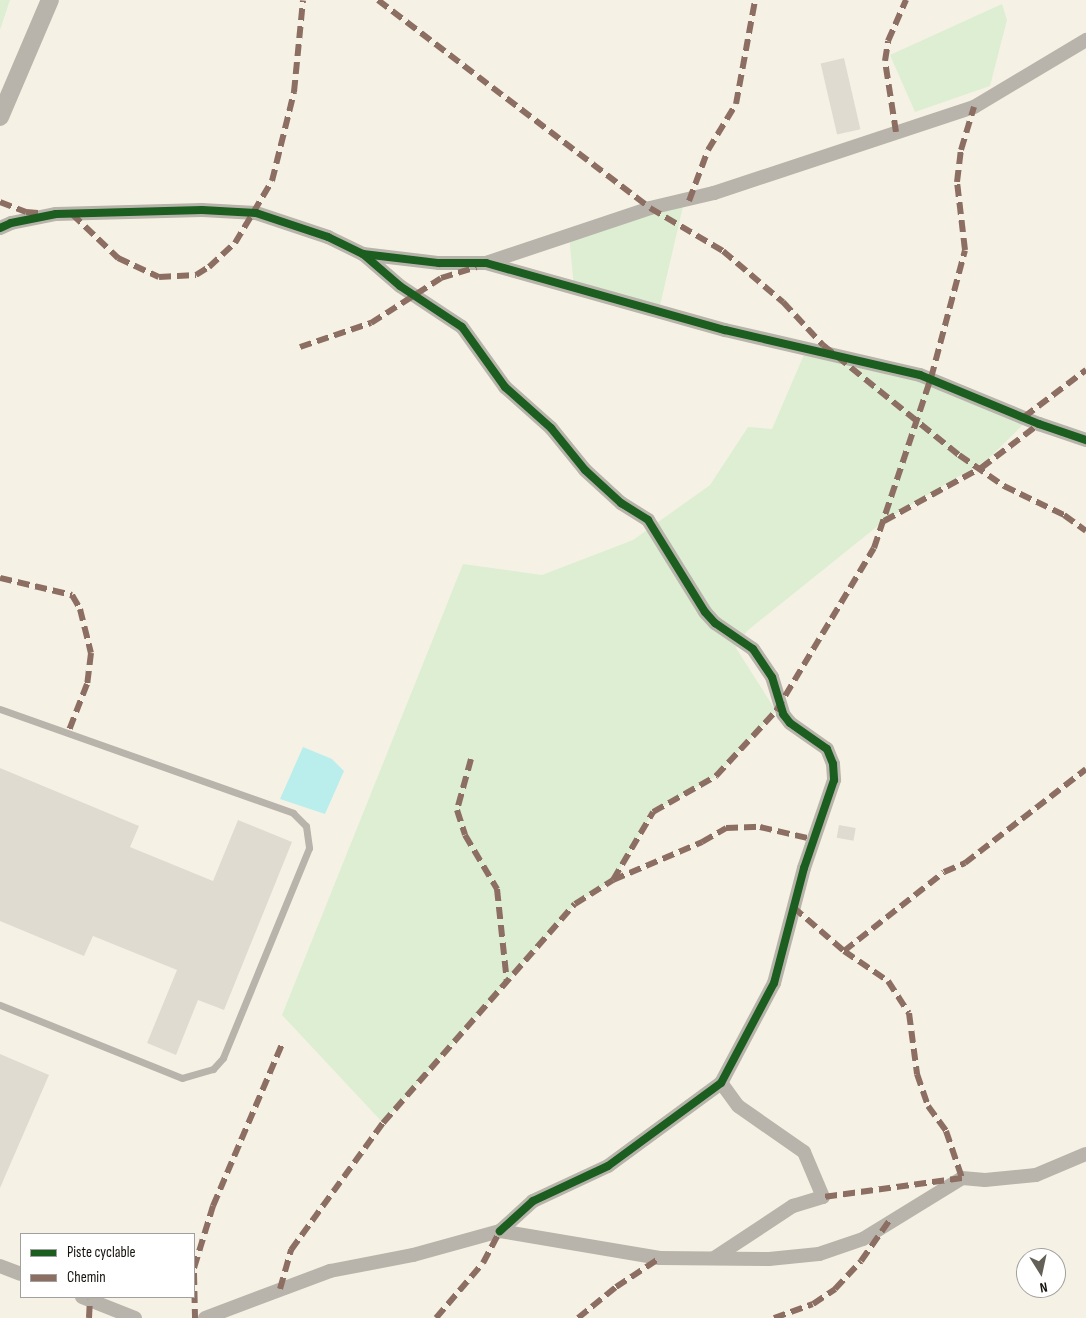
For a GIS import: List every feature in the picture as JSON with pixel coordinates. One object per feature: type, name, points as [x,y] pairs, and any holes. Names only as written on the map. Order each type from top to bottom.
[{"type":"street","points":[[0,117],[50,0]]},
{"type":"street","points":[[486,263],[650,208],[714,193],[974,107],[1086,40]]},
{"type":"street","points":[[0,228],[11,223],[56,214],[220,211],[256,213],[328,237],[363,254],[394,281],[462,328],[505,387],[551,428],[579,464],[621,503],[648,520],[705,612],[715,624],[753,649],[765,664],[779,705],[790,723],[826,748],[830,756],[834,780],[804,868],[774,983],[721,1083],[608,1166],[533,1201],[500,1230],[412,1255],[330,1271],[205,1318]]},
{"type":"street","points":[[363,254],[439,263],[486,263],[725,330],[931,378],[1039,424],[1086,440]]},
{"type":"street","points":[[714,1258],[794,1206],[823,1197],[804,1152],[738,1106],[721,1083]]},
{"type":"street","points":[[500,1230],[660,1258],[769,1259],[819,1254],[863,1239],[962,1178],[985,1180],[1036,1175],[1086,1154]]},
{"type":"street","points":[[0,1266],[20,1274]]},
{"type":"street","points":[[85,1298],[135,1318]]},
{"type":"lane","points":[[0,709],[293,813],[306,826],[309,848],[223,1058],[213,1069],[182,1078],[0,1005]]},
{"type":"green space","points":[[0,0],[10,0],[0,30]]},
{"type":"green space","points":[[1002,4],[1007,20],[990,86],[915,112],[890,55]]},
{"type":"green space","points":[[684,202],[659,310],[574,288],[569,235]]},
{"type":"green space","points":[[806,350],[917,370],[1033,415],[988,459],[884,521],[747,631],[736,648],[776,711],[716,776],[653,812],[613,880],[575,904],[383,1123],[282,1015],[463,564],[542,575],[633,540],[710,485],[748,427],[772,429]]},
{"type":"water","points":[[303,747],[332,759],[344,771],[325,814],[280,799]]},
{"type":"building","points":[[844,58],[860,129],[837,135],[821,63]]},
{"type":"building","points":[[0,768],[139,826],[130,847],[213,881],[238,820],[292,842],[224,1010],[198,1000],[176,1055],[147,1043],[177,970],[93,936],[84,956],[0,921]]},
{"type":"building","points":[[839,825],[856,828],[853,841],[837,838]]},
{"type":"building","points":[[0,1054],[49,1075],[0,1188]]},
{"type":"marked path","points":[[72,214],[118,258],[159,277],[196,275],[209,267],[235,243],[272,181],[294,92],[303,0]]},
{"type":"marked path","points":[[378,0],[650,208],[723,251],[783,302],[823,345],[959,455],[1004,486],[1064,515],[1086,531]]},
{"type":"marked path","points":[[689,201],[708,150],[736,104],[755,0]]},
{"type":"marked path","points":[[896,132],[885,61],[888,41],[906,0]]},
{"type":"marked path","points":[[280,1289],[291,1250],[383,1123],[575,904],[613,880],[653,812],[716,776],[776,711],[874,548],[931,378],[965,250],[957,182],[961,150],[974,107]]},
{"type":"marked path","points":[[0,202],[26,212],[38,213]]},
{"type":"marked path","points":[[300,347],[371,323],[441,278],[476,267]]},
{"type":"marked path","points":[[1024,417],[1086,370]]},
{"type":"marked path","points":[[884,521],[981,468],[1039,424]]},
{"type":"marked path","points":[[0,578],[72,595],[80,609],[91,653],[87,684],[68,733]]},
{"type":"marked path","points":[[471,759],[457,810],[465,835],[497,889],[507,982]]},
{"type":"marked path","points":[[844,951],[944,872],[965,863],[1086,769]]},
{"type":"marked path","points":[[613,880],[702,842],[726,828],[760,827],[816,840]]},
{"type":"marked path","points":[[793,907],[844,951],[888,981],[909,1013],[917,1074],[928,1106],[946,1131],[962,1178],[823,1197]]},
{"type":"marked path","points":[[195,1265],[213,1206],[282,1044]]},
{"type":"marked path","points":[[774,1318],[813,1304],[835,1289],[861,1261],[889,1221]]},
{"type":"marked path","points":[[436,1318],[483,1263],[500,1231]]},
{"type":"marked path","points":[[578,1318],[616,1287],[660,1258]]},
{"type":"marked path","points":[[195,1298],[195,1318]]},
{"type":"marked path","points":[[89,1318],[90,1300]]},
{"type":"cycle path","points":[[0,228],[11,223],[56,214],[202,210],[256,213],[328,237],[363,254],[439,263],[486,263],[725,330],[920,375],[1039,424],[1086,440]]},
{"type":"cycle path","points":[[363,254],[400,286],[462,327],[505,387],[551,428],[585,470],[621,503],[648,520],[705,612],[715,623],[753,649],[772,677],[783,714],[790,723],[827,749],[833,764],[834,780],[804,868],[774,983],[721,1083],[608,1166],[533,1201],[500,1231]]}]
